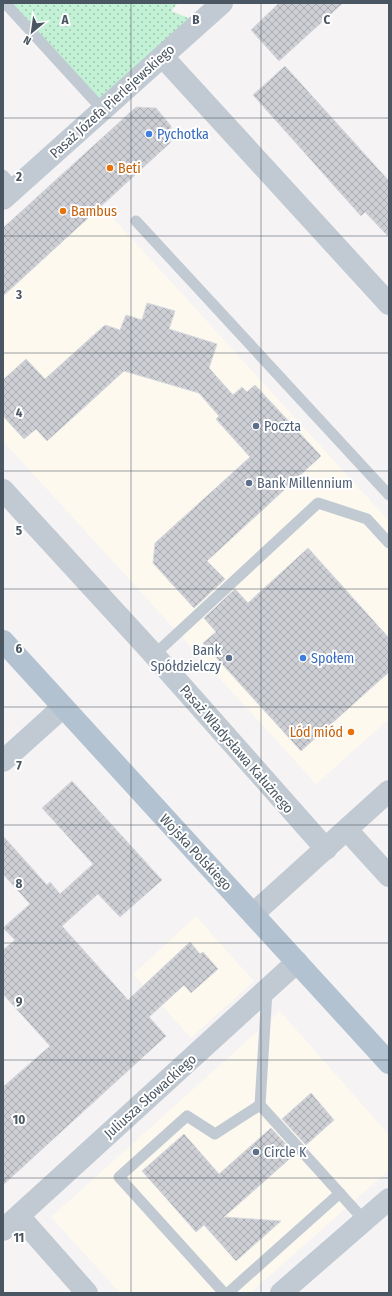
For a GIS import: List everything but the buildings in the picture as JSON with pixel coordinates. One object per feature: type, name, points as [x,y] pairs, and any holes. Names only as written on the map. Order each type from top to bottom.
[{"type":"main road","name":"Wojska Polskiego","points":[[3,641],[389,1063]]},
{"type":"street","name":"Pasaż Józefa Pierlejewskiego","points":[[7,188],[163,57],[222,3]]},
{"type":"street","points":[[163,57],[389,304]]},
{"type":"street","name":"Pasaż Władysława Kałużnego","points":[[3,490],[154,655],[326,849]]},
{"type":"street","points":[[3,761],[63,707]]},
{"type":"street","points":[[254,914],[389,791]]},
{"type":"street","points":[[347,830],[389,876]]},
{"type":"street","name":"Juliusza Słowackiego","points":[[3,1230],[297,962]]},
{"type":"street","points":[[281,1293],[389,1199]]},
{"type":"street","points":[[19,1216],[87,1293]]},
{"type":"lane","points":[[5,3],[102,109]]},
{"type":"lane","points":[[136,221],[389,495]]},
{"type":"lane","points":[[154,655],[318,503],[367,520],[389,543]]},
{"type":"lane","points":[[267,990],[260,1105],[364,1220]]},
{"type":"lane","points":[[224,1293],[119,1177],[187,1116],[215,1134],[260,1105]]},
{"type":"lane","points":[[228,1293],[340,1193]]},
{"type":"shaded area","points":[[136,107],[156,108],[171,125],[170,143],[102,206],[389,521],[389,719],[316,784],[3,441],[3,228]]},
{"type":"shaded area","points":[[196,916],[254,981],[191,1038],[133,974]]},
{"type":"shaded area","name":"Circle K","points":[[280,1011],[389,1135],[389,1170],[250,1293],[120,1293],[51,1217]]},
{"type":"green space","points":[[5,3],[178,3],[171,11],[191,19],[98,100]]},
{"type":"place","name":"Pychotka","points":[[149,134]]},
{"type":"place","name":"Beti","points":[[110,168]]},
{"type":"place","name":"Bambus","points":[[63,211]]},
{"type":"place","name":"Poczta","points":[[256,426]]},
{"type":"place","name":"Bank Millennium","points":[[249,483]]},
{"type":"place","name":"Bank Spółdzielczy","points":[[229,658]]},
{"type":"place","name":"Społem","points":[[303,658]]},
{"type":"place","name":"Lód miód","points":[[351,732]]},
{"type":"place","name":"Circle K","points":[[256,1152]]}]
